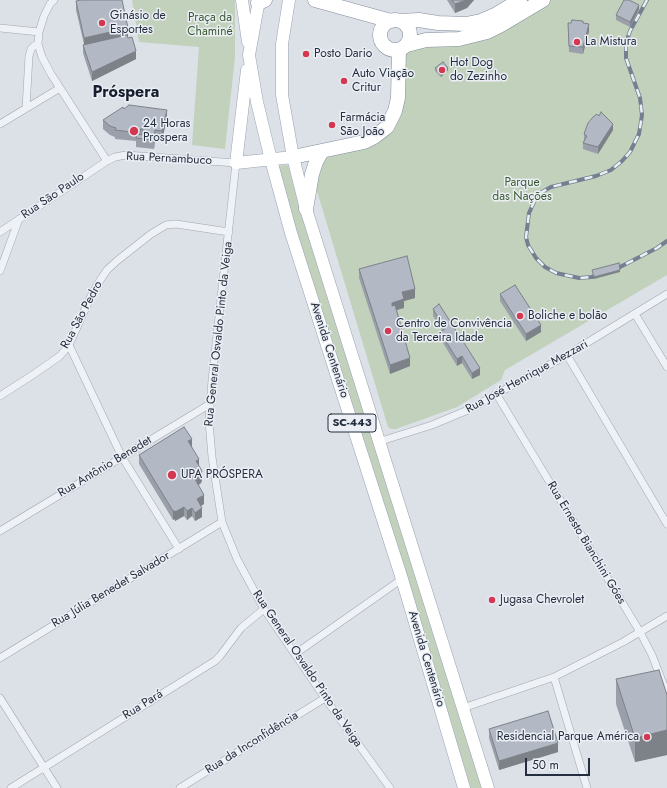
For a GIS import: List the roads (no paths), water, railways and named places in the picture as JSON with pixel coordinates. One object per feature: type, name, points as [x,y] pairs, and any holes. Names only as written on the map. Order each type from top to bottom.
[{"type":"highway","points":[[293,157],[364,142],[374,137],[387,127],[395,111],[398,98],[403,48],[411,36],[405,23],[315,0]]},
{"type":"highway","points":[[520,0],[495,15],[481,21],[466,24],[438,23],[419,20],[396,21],[383,27],[380,37],[384,46],[388,49],[403,48],[426,40],[459,39],[487,32],[543,0]]},
{"type":"highway","points":[[306,209],[312,174],[316,162],[322,152]]},
{"type":"main road","name":"Rua General Osvaldo Pinto da Veiga","points":[[236,163],[249,54],[242,0]]},
{"type":"main road","name":"Avenida Centenário","points":[[289,0],[282,44],[282,95],[293,157],[306,209],[488,788]]},
{"type":"main road","name":"Avenida Centenário","points":[[261,1],[249,54],[257,102],[271,160],[291,233],[402,579],[464,788]]},
{"type":"main road","name":"Rua Pernambuco","points":[[236,163],[293,157]]},
{"type":"street","points":[[54,0],[50,4],[44,16],[39,32],[38,44],[42,57],[107,161]]},
{"type":"street","points":[[0,28],[39,32]]},
{"type":"street","points":[[26,108],[29,56],[31,49],[38,44]]},
{"type":"street","points":[[0,124],[60,88]]},
{"type":"street","name":"Rua Pernambuco","points":[[107,161],[115,157],[126,155],[236,163]]},
{"type":"street","name":"Rua São Paulo","points":[[0,232],[107,161]]},
{"type":"street","name":"Rua General Osvaldo Pinto da Veiga","points":[[236,163],[210,404],[209,433],[222,522],[237,559],[264,609],[325,698],[390,788]]},
{"type":"street","points":[[0,271],[19,219]]},
{"type":"street","name":"Rua São Pedro","points":[[0,396],[60,356],[69,345],[91,296],[107,270],[151,234],[166,225],[176,224],[229,232]]},
{"type":"street","name":"Rua José Henrique Mezzari","points":[[378,442],[452,418],[497,395],[568,355],[667,294]]},
{"type":"street","points":[[635,314],[667,367]]},
{"type":"street","points":[[69,345],[122,457],[179,549]]},
{"type":"street","points":[[568,355],[667,524]]},
{"type":"street","name":"Rua Ernesto Bianchini Góes","points":[[497,395],[640,632],[652,654],[667,694]]},
{"type":"street","name":"Rua Antônio Benedet","points":[[0,531],[210,404]]},
{"type":"street","name":"Rua Júlia Benedet Salvador","points":[[0,658],[222,522]]},
{"type":"street","points":[[295,654],[402,579]]},
{"type":"street","name":"Rua Pará","points":[[11,788],[215,661],[241,628],[264,609]]},
{"type":"street","points":[[463,708],[554,677],[607,652],[667,616]]},
{"type":"street","points":[[554,677],[587,788]]},
{"type":"street","points":[[0,698],[57,788]]},
{"type":"street","name":"Rua da Inconfidência","points":[[180,788],[325,698]]},
{"type":"railway","points":[[647,0],[630,31],[626,43],[626,58],[640,98],[642,115],[639,134],[630,152],[611,170],[596,176],[551,187],[540,193],[529,213],[526,237],[528,245],[536,258],[545,267],[556,273],[579,278],[592,277],[620,267],[657,248],[667,241]]},
{"type":"place","name":"Ginásio de Esportes","points":[[102,23]]},
{"type":"place","name":"La Mistura","points":[[577,42]]},
{"type":"place","name":"Posto Dario","points":[[306,54]]},
{"type":"place","name":"Hot Dog do Zezinho","points":[[442,70]]},
{"type":"place","name":"Auto Viação Critur","points":[[344,81]]},
{"type":"place","name":"Farmácia São João","points":[[332,125]]},
{"type":"place","name":"24 Horas Prospera","points":[[134,131]]},
{"type":"place","name":"Boliche e bolão","points":[[520,316]]},
{"type":"place","name":"Centro de Convivência da Terceira Idade","points":[[388,331]]},
{"type":"place","name":"UPA PRÓSPERA","points":[[172,475]]},
{"type":"place","name":"Jugasa Chevrolet","points":[[492,600]]},
{"type":"place","name":"Residencial Parque América","points":[[647,737]]},
{"type":"district","name":"Próspera","points":[[126,93]]},
{"type":"park label","name":"Praça da Chaminé","points":[[210,25]]},
{"type":"park label","name":"Parque das Nações","points":[[522,190]]}]
